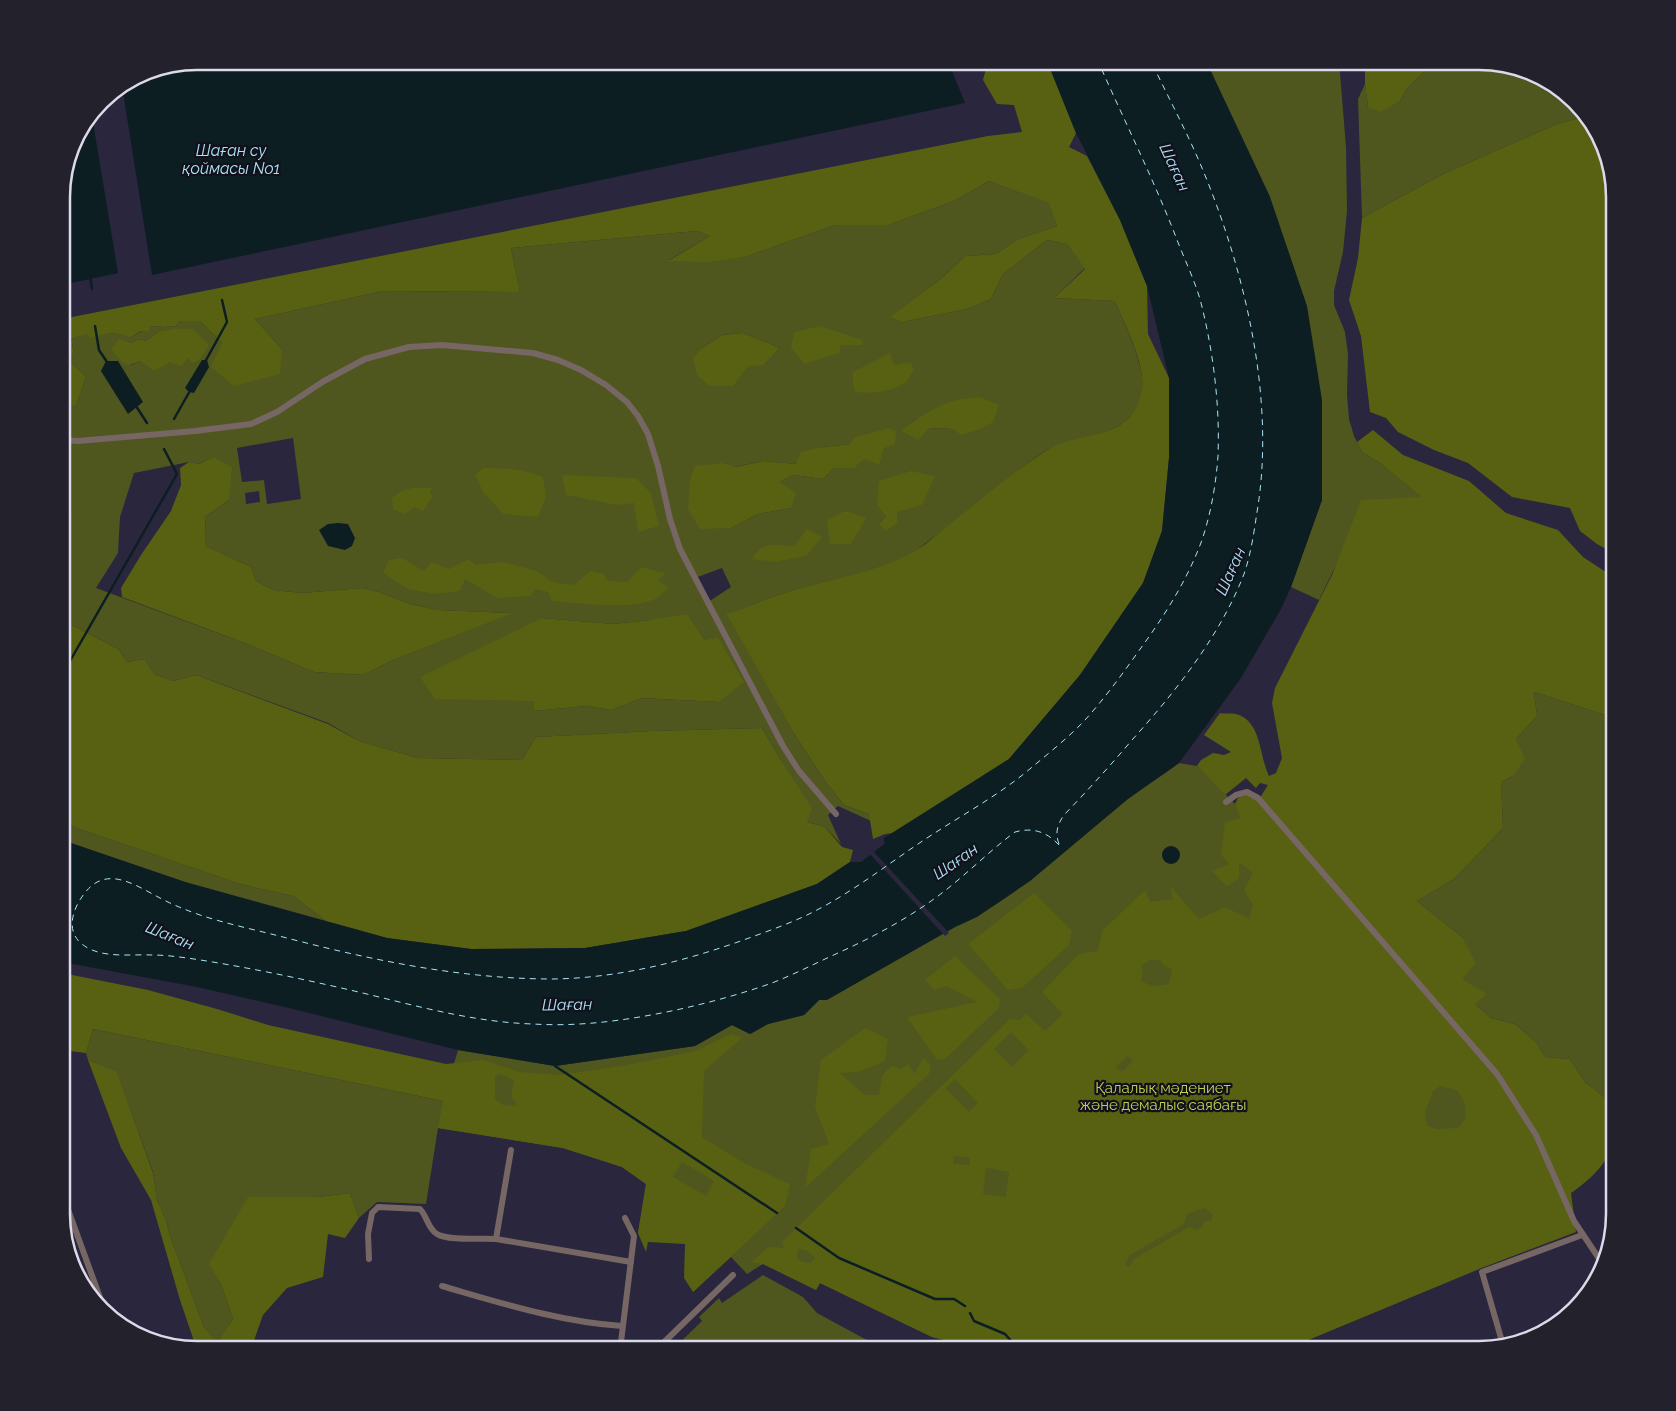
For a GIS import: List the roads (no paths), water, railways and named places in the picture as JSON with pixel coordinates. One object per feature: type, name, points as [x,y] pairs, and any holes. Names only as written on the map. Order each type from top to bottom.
[{"type":"street","points":[[70,440],[195,431],[251,424],[270,416],[324,381],[365,359],[409,347],[442,345],[533,353],[558,360],[581,370],[606,385],[626,402],[638,416],[648,434],[658,466],[670,519],[680,549],[783,746],[798,771],[836,814]]},
{"type":"street","points":[[1226,802],[1236,795],[1247,792],[1258,798],[1497,1074],[1536,1134],[1574,1221],[1598,1258]]},
{"type":"street","points":[[496,1239],[511,1150]]},
{"type":"street","points":[[369,1259],[368,1234],[372,1213],[378,1207],[420,1209],[425,1214],[431,1228],[437,1234],[447,1238],[496,1239],[631,1262]]},
{"type":"street","points":[[70,1216],[99,1294]]},
{"type":"street","points":[[621,1341],[634,1236],[625,1218]]},
{"type":"street","points":[[1501,1339],[1482,1272],[1582,1235]]},
{"type":"street","points":[[665,1341],[733,1275]]},
{"type":"street","points":[[442,1286],[561,1318],[622,1326]]},
{"type":"water","name":"Шаған су қоймасы No1","points":[[197,70],[952,70],[965,103],[152,275],[123,93],[141,83],[172,72]]},
{"type":"water","name":"Шаған","points":[[1051,70],[1210,70],[1270,197],[1307,306],[1322,400],[1322,500],[1291,587],[1281,609],[1241,678],[1179,763],[1128,799],[1030,881],[977,917],[955,927],[827,1000],[819,1000],[804,1015],[768,1024],[750,1034],[732,1025],[695,1046],[555,1066],[458,1050],[197,987],[70,963],[70,843],[185,882],[387,938],[471,949],[585,948],[686,931],[817,884],[850,862],[861,862],[884,844],[884,838],[1009,759],[1080,675],[1143,583],[1162,531],[1169,458],[1169,378],[1147,286],[1120,220],[1076,133]]},
{"type":"water","points":[[93,124],[118,273],[70,283],[71,181],[74,164],[80,148]]},
{"type":"water","points":[[202,360],[207,360],[209,367],[194,393],[189,392],[185,388]]},
{"type":"water","points":[[106,361],[118,361],[143,402],[128,414],[101,371]]},
{"type":"water","points":[[328,524],[348,524],[355,538],[352,546],[345,550],[328,546],[319,530]]},
{"type":"water","points":[[1171,846],[1177,849],[1180,855],[1177,861],[1171,864],[1165,861],[1162,855],[1165,849]]},
{"type":"waterway","points":[[90,276],[92,289]]},
{"type":"waterway","points":[[205,362],[227,322],[222,300]]},
{"type":"waterway","points":[[95,326],[99,350],[107,362]]},
{"type":"waterway","points":[[174,419],[191,389]]},
{"type":"waterway","points":[[136,406],[147,423]]},
{"type":"waterway","points":[[70,661],[177,474],[164,449]]},
{"type":"waterway","points":[[555,1066],[777,1213]]},
{"type":"waterway","points":[[796,1228],[839,1258],[935,1299],[954,1299],[965,1306]]},
{"type":"waterway","points":[[970,1313],[974,1321],[1005,1334],[1011,1341]]},
{"type":"park label","name":"Қалалық мәдениет және демалыс саябағы","points":[[1163,1096]]}]
